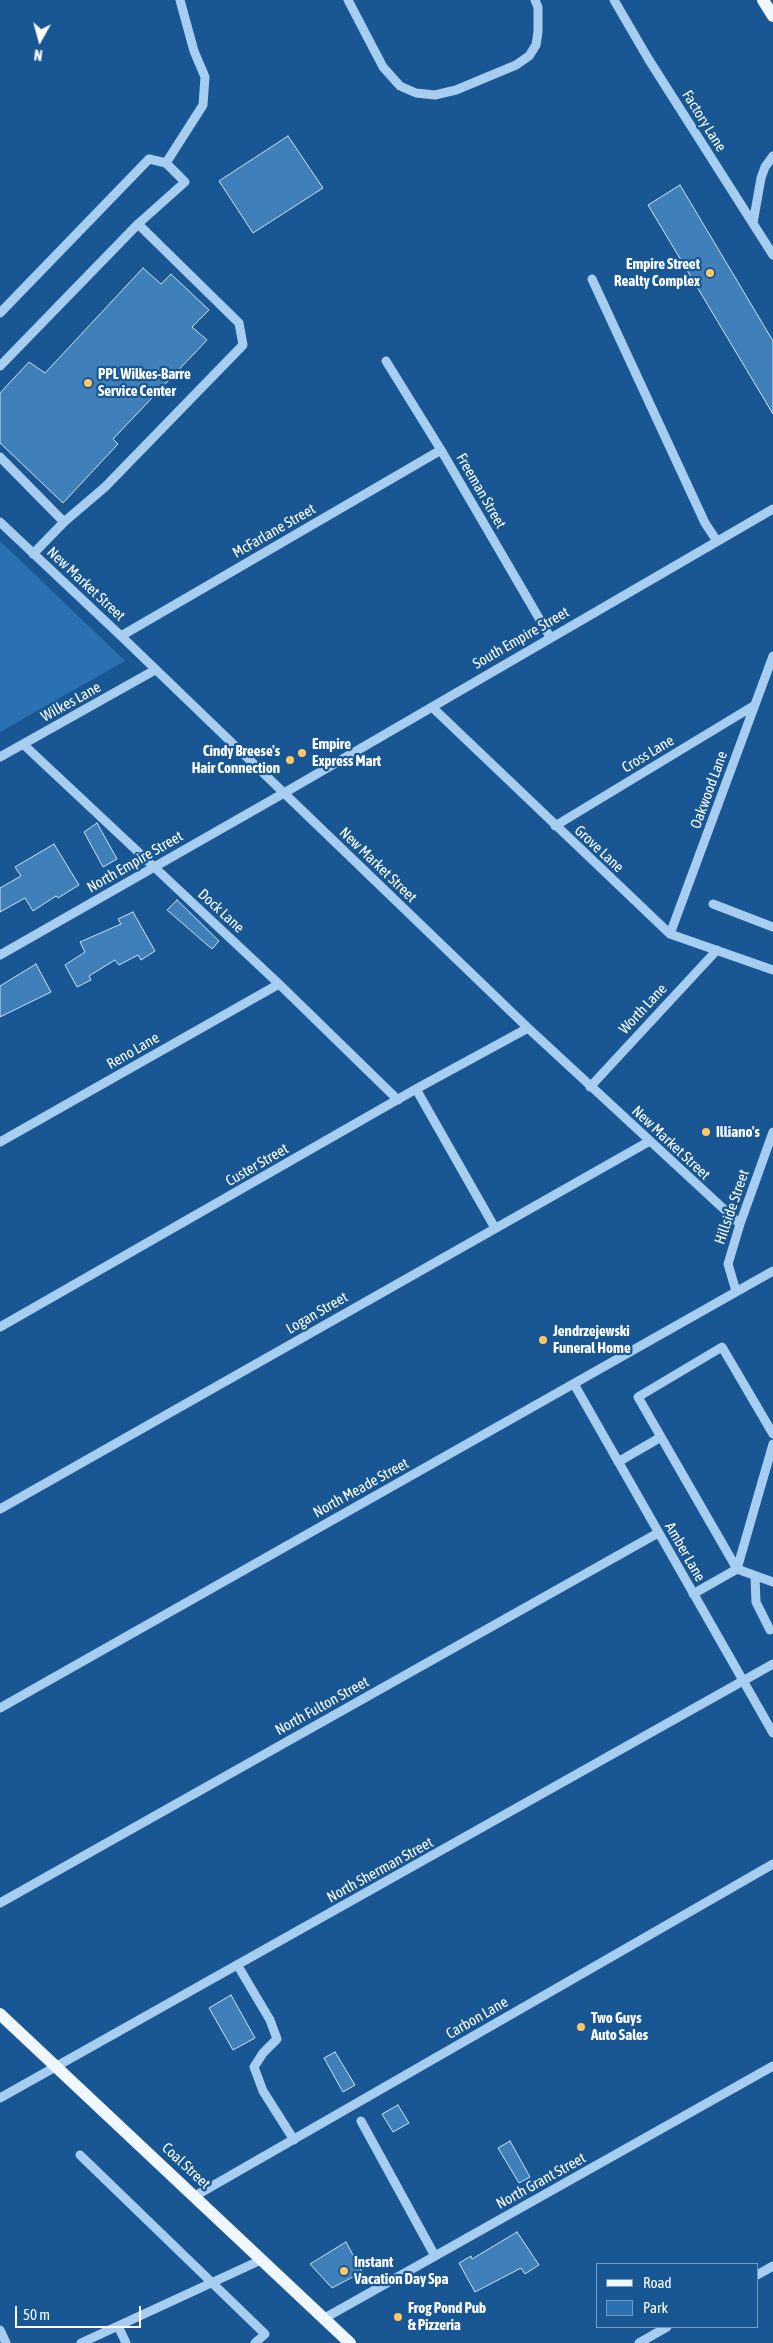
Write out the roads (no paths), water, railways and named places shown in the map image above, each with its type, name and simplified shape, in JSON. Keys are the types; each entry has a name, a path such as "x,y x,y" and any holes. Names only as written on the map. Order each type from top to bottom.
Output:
{"main road":[{"path":"763,0 773,16"},
{"name":"Coal Street","path":"0,2014 55,2068 195,2196 350,2343"}],"street":[{"path":"166,163 203,105 205,77 194,51 180,0"},
{"path":"348,0 384,67 400,86 416,93 435,95 456,90 516,65 529,56 536,45 538,7 536,0"},
{"name":"Factory Lane","path":"614,0 649,60 773,255"},
{"path":"753,223 765,167 773,156"},
{"path":"0,313 149,159 166,163 185,182 138,224 0,366"},
{"path":"34,554 64,522 105,487 243,345 239,323 138,224"},
{"path":"592,279 705,523 717,542"},
{"name":"Freeman Street","path":"386,361 441,450 550,637"},
{"name":"McFarlane Street","path":"121,636 441,450"},
{"path":"0,457 64,522"},
{"name":"South Empire Street","path":"284,793 773,509"},
{"name":"New Market Street","path":"0,522 648,1142 740,1224"},
{"name":"Oakwood Lane","path":"670,934 773,656"},
{"name":"Wilkes Lane","path":"0,757 155,670"},
{"name":"Cross Lane","path":"555,826 755,705"},
{"name":"Grove Lane","path":"432,707 670,934 773,970"},
{"name":"Dock Lane","path":"23,744 279,984 398,1100"},
{"name":"North Empire Street","path":"0,955 284,793"},
{"path":"713,904 773,927"},
{"name":"Worth Lane","path":"590,1086 717,950"},
{"name":"Reno Lane","path":"0,1142 279,984"},
{"name":"Custer Street","path":"0,1327 416,1089 528,1028"},
{"path":"416,1089 495,1228"},
{"name":"Hillside Street","path":"736,1291 728,1264 740,1224 773,1132"},
{"name":"Logan Street","path":"0,1509 648,1142"},
{"name":"North Meade Street","path":"0,1708 773,1271"},
{"path":"773,1434 722,1347 638,1397 737,1569 773,1582"},
{"name":"Amber Lane","path":"574,1384 773,1734"},
{"path":"618,1462 661,1437"},
{"path":"693,1594 737,1569 773,1444"},
{"name":"North Fulton Street","path":"0,1903 658,1532"},
{"path":"755,1577 756,1602 770,1630"},
{"name":"North Sherman Street","path":"0,2098 773,1664"},
{"name":"Carbon Lane","path":"195,2196 773,1864"},
{"path":"238,1966 270,2020 276,2039 263,2053 254,2067 263,2091 294,2140"},
{"name":"North Grant Street","path":"323,2319 773,2066"},
{"path":"361,2121 435,2256"},
{"path":"80,2155 265,2334 255,2343"},
{"path":"80,2343 261,2260"},
{"path":"758,2274 773,2266"},
{"path":"118,2326 126,2343"},
{"path":"639,2343 665,2328"},
{"path":"0,2330 6,2343"},
{"path":"101,2343 104,2332"}],"place":[{"name":"Empire Street Realty Complex","path":"710,273"},
{"name":"PPL Wilkes-Barre Service Center","path":"88,383"},
{"name":"Empire Express Mart","path":"302,753"},
{"name":"Cindy Breese's Hair Connection","path":"290,760"},
{"name":"Illiano's","path":"706,1132"},
{"name":"Jendrzejewski Funeral Home","path":"543,1340"},
{"name":"Two Guys Auto Sales","path":"581,2027"},
{"name":"Instant Vacation Day Spa","path":"344,2271"},
{"name":"Frog Pond Pub & Pizzeria","path":"398,2317"}]}
